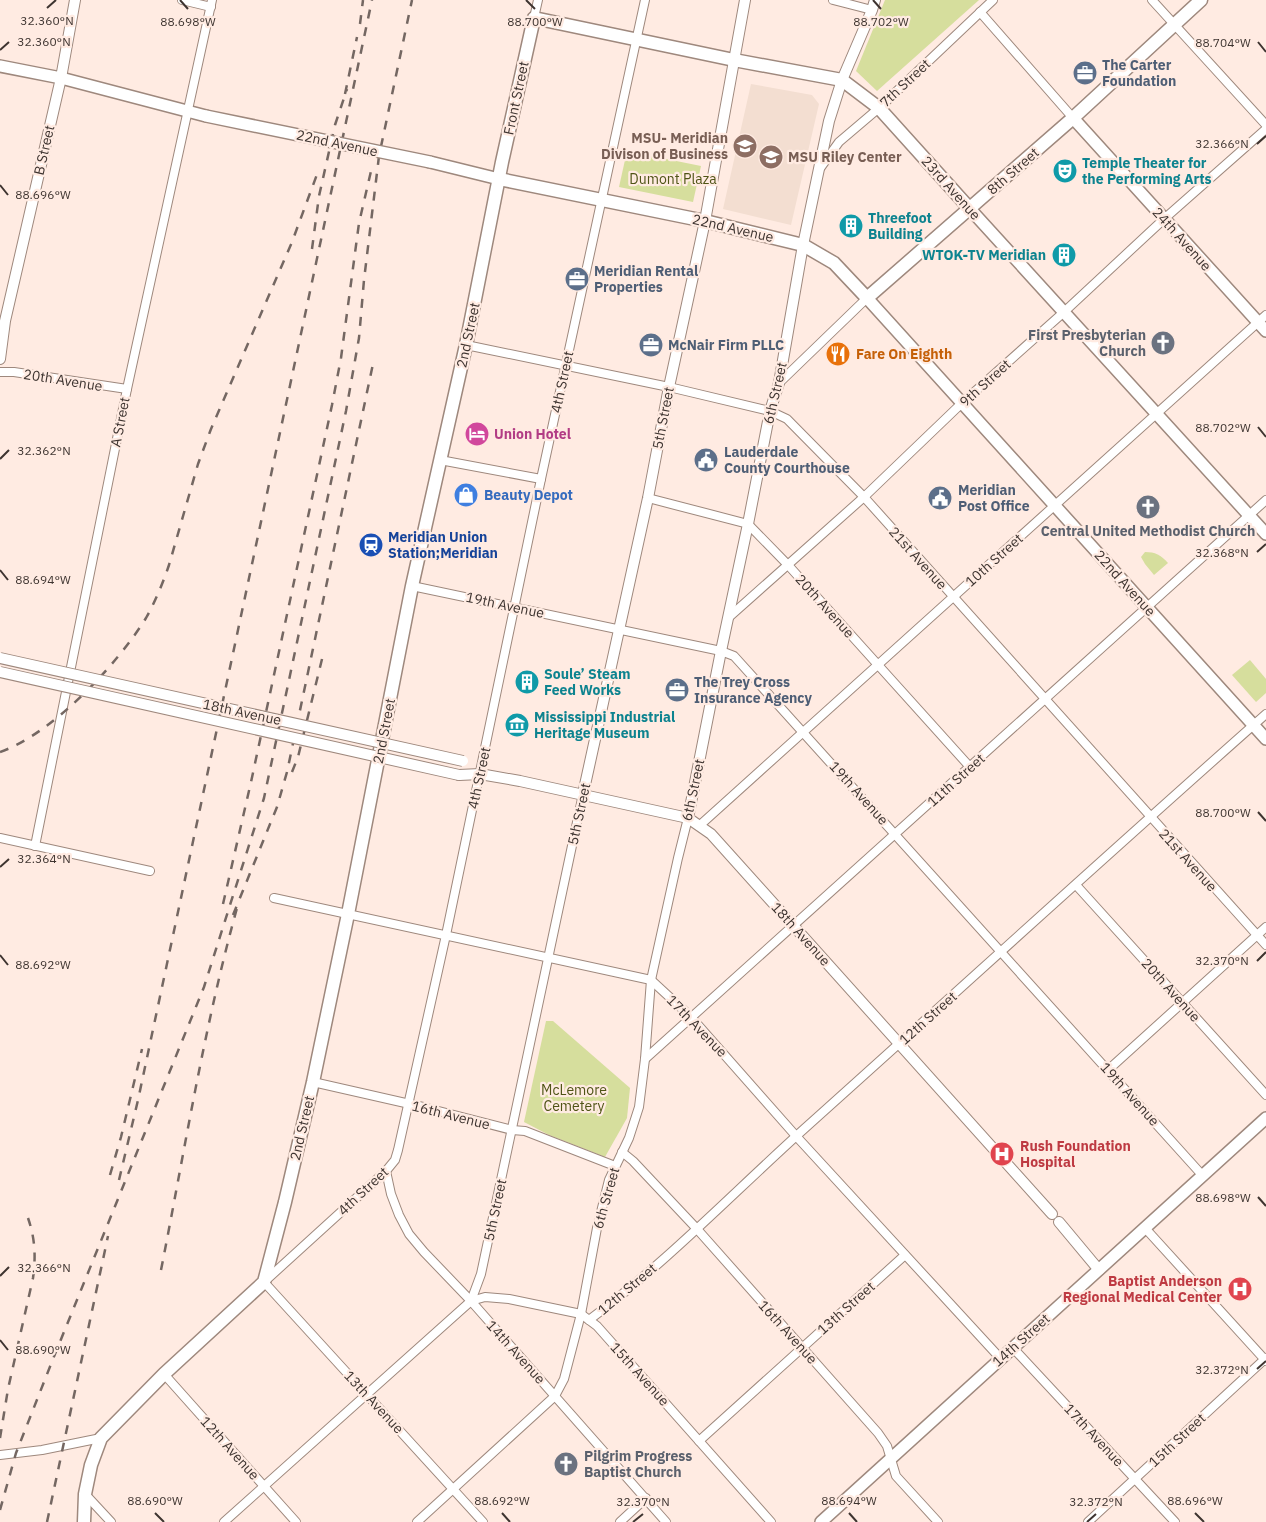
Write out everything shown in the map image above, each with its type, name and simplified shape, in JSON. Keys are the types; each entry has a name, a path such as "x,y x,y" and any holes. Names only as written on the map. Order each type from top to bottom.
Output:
{"main road":[{"name":"8th Street","path":"867,298 970,209 1202,0"},
{"name":"23rd Avenue","path":"534,18 734,60 842,80 879,108 1266,534"},
{"name":"Front Street","path":"499,179 534,18"},
{"name":"22nd Avenue","path":"0,66 61,78 206,116 704,221 803,245 834,263 867,298 1266,739"},
{"name":"24th Avenue","path":"1072,118 1164,219 1263,322"},
{"name":"2nd Street","path":"264,1282 313,1082 412,586 466,345 499,179"},
{"name":"14th Street","path":"821,1522 1266,1118"},
{"name":"4th Street","path":"100,1438 164,1374 264,1282"},
{"path":"84,1522 91,1465 100,1438"}],"street":[{"name":"B Street","path":"0,359 6,321 61,78 75,0"},
{"path":"182,0 211,4"},
{"path":"534,18 538,0"},
{"name":"4th Street","path":"264,1282 386,1171 395,1160 446,935 516,607 541,479 645,0"},
{"name":"5th Street","path":"224,1522 471,1300 482,1274 583,794 648,498 704,221 745,0"},
{"path":"833,0 873,5"},
{"name":"7th Street","path":"820,168 839,142 879,108 993,0"},
{"path":"1152,0 1266,125"},
{"name":"A Street","path":"35,846 127,389 211,4"},
{"name":"6th Street","path":"416,1522 555,1396 564,1379 581,1314 604,1196 635,1122 639,1106 645,1059 651,980 688,818 720,651 748,524 770,411 779,383 803,245 829,121 842,80 873,5"},
{"name":"24th Avenue","path":"980,12 1072,118"},
{"name":"9th Street","path":"728,618 864,497 962,403 1164,219 1266,129"},
{"name":"8th Street","path":"779,383 867,298"},
{"name":"10th Street","path":"699,826 1157,413 1263,322"},
{"name":"21st Avenue","path":"466,345 669,387 770,411 787,419 864,497 1266,946"},
{"name":"20th Avenue","path":"0,372 14,372 127,389"},
{"path":"440,460 541,479"},
{"path":"648,498 748,524"},
{"name":"11th Street","path":"645,1059 1266,500"},
{"name":"20th Avenue","path":"748,524 879,664 970,767"},
{"name":"19th Avenue","path":"412,586 619,629 720,651 734,656 1203,1176"},
{"name":"18th Avenue","path":"0,658 463,760 480,774"},
{"name":"18th Avenue","path":"0,672 459,775 480,774 583,794 688,818 710,834 794,926 1056,1218 1099,1270"},
{"name":"12th Street","path":"589,1320 612,1303 697,1229 796,1136 1266,714"},
{"path":"0,838 150,871"},
{"name":"20th Avenue","path":"1076,885 1266,1095"},
{"path":"274,898 651,980"},
{"path":"1108,1070 1266,927"},
{"name":"17th Avenue","path":"651,980 691,1017 796,1136 1001,1359"},
{"name":"16th Avenue","path":"313,1082 512,1130 525,1131 615,1166"},
{"name":"16th Avenue","path":"622,1152 634,1161 697,1229 878,1433 887,1446 896,1476 938,1522"},
{"name":"14th Avenue","path":"386,1171 391,1194 399,1215 410,1234 424,1252 471,1300 666,1522"},
{"path":"1145,1228 1265,1359"},
{"name":"13th Street","path":"700,1441 904,1255"},
{"name":"13th Avenue","path":"264,1282 483,1522"},
{"name":"15th Avenue","path":"471,1300 485,1297 509,1299 581,1314 597,1326 771,1522"},
{"name":"17th Avenue","path":"1013,1348 1175,1522"},
{"name":"15th Street","path":"1088,1522 1265,1359"},
{"name":"12th Avenue","path":"164,1374 296,1522"},
{"path":"0,1455 42,1450 100,1438"},
{"path":"86,1494 111,1522"},
{"path":"620,1522 646,1498"}],"shaded area":[{"name":"MSU Riley Center","path":"751,84 812,95 819,104 791,225 723,209"}],"green space":[{"path":"885,0 979,0 877,91 856,71"},
{"name":"Dumont Plaza","path":"627,151 701,166 693,202 619,187"},
{"path":"1145,552 1158,554 1168,563 1154,575 1141,557"},
{"path":"1250,660 1266,679 1266,693 1256,702 1232,675"},
{"name":"McLemore Cemetery","path":"546,1021 553,1021 630,1088 627,1118 605,1157 549,1135 524,1122"}],"railway":[{"path":"360,24 363,0"},
{"path":"119,1180 138,1100 372,0"},
{"path":"0,1510 16,1453 204,987 264,798 346,411 359,338 379,156 412,0"},
{"path":"345,94 357,37"},
{"path":"312,249 319,196 335,125 347,89"},
{"path":"0,752 20,743 41,730 82,696 134,637 153,606 169,565 198,464 211,429 292,242 319,169"},
{"path":"223,904 332,405 341,358 359,223 371,171"},
{"path":"233,915 277,807 287,772 374,359"},
{"path":"292,772 298,757 324,651"},
{"path":"161,1270 205,1043 237,908"},
{"path":"110,1175 142,1049"},
{"path":"0,1438 8,1389 33,1278 34,1247 28,1218"},
{"path":"47,1522 108,1236"}],"place":[{"name":"The Carter Foundation","path":"1085,73"},
{"name":"MSU- Meridian Divison of Business","path":"745,146"},
{"name":"MSU Riley Center","path":"771,157"},
{"name":"Temple Theater for the Performing Arts","path":"1065,171"},
{"name":"Threefoot Building","path":"851,226"},
{"name":"WTOK-TV Meridian","path":"1064,255"},
{"name":"Meridian Rental Properties","path":"577,279"},
{"name":"First Presbyterian Church","path":"1163,343"},
{"name":"McNair Firm PLLC","path":"651,345"},
{"name":"Fare On Eighth","path":"838,354"},
{"name":"Union Hotel","path":"477,434"},
{"name":"Lauderdale County Courthouse","path":"706,460"},
{"name":"Beauty Depot","path":"466,495"},
{"name":"Meridian Post Office","path":"940,498"},
{"name":"Central United Methodist Church","path":"1148,507"},
{"name":"Meridian Union Station;Meridian","path":"371,545"},
{"name":"Soule’ Steam Feed Works","path":"527,682"},
{"name":"The Trey Cross Insurance Agency","path":"677,690"},
{"name":"Mississippi Industrial Heritage Museum","path":"517,725"},
{"name":"Rush Foundation Hospital","path":"1002,1154"},
{"name":"Baptist Anderson Regional Medical Center","path":"1240,1289"},
{"name":"Pilgrim Progress Baptist Church","path":"566,1464"}]}
